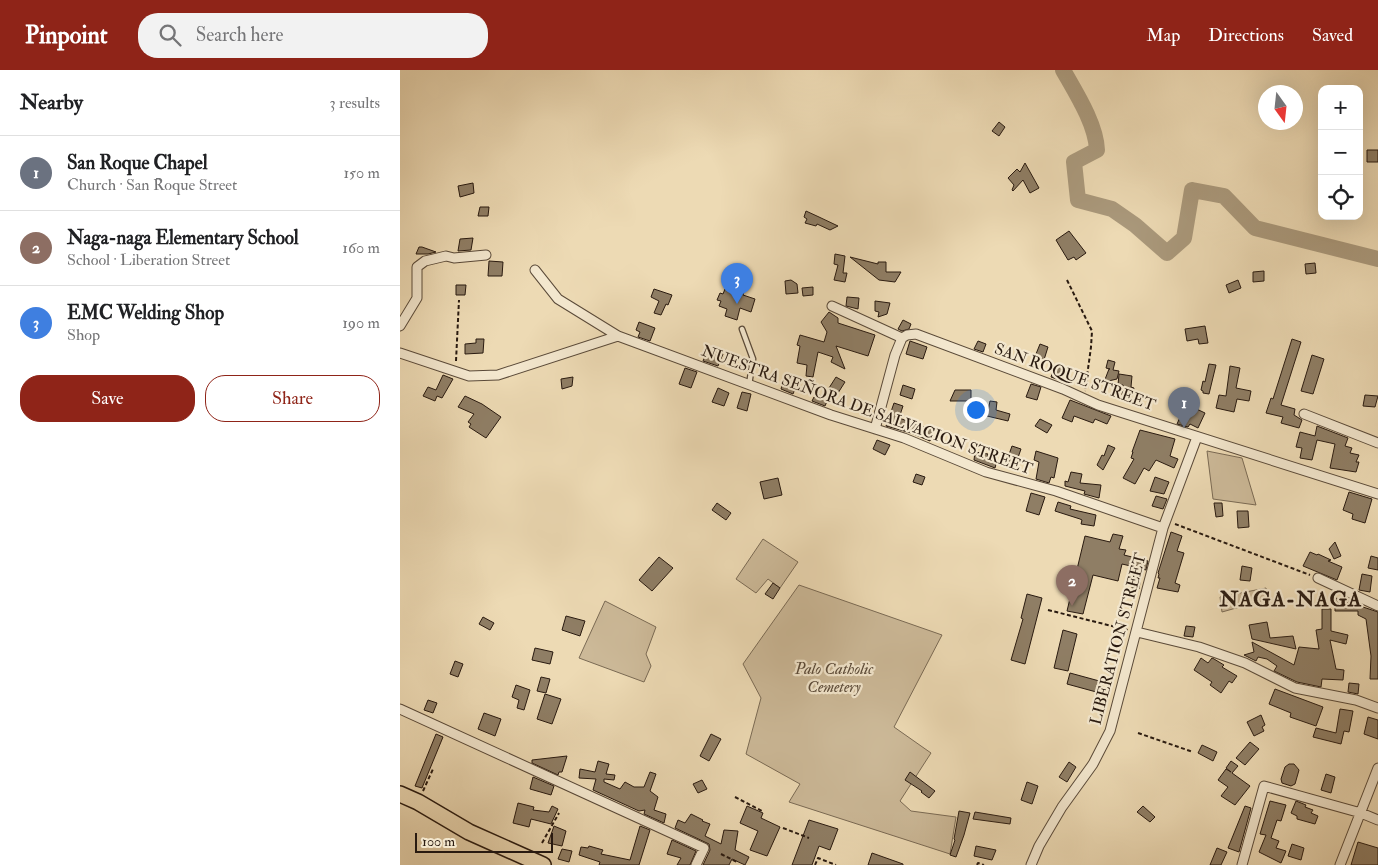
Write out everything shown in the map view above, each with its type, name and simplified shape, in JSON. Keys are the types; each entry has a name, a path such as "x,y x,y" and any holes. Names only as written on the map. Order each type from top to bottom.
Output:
{"highway":[{"path":"400,794 418,802 469,832 543,865"}],"street":[{"path":"400,326 417,298 417,267 425,261 446,256 454,258 486,256"},
{"name":"NUESTRA SEÑORA DE SALVACION STREET","path":"535,270 558,299 618,336 904,438 986,472 1056,492 1163,528"},
{"path":"832,306 902,338 895,355 875,429"},
{"name":"SAN ROQUE STREET","path":"902,338 907,335 916,334 1063,389 1098,405 1378,494"},
{"path":"400,353 469,376 498,375 618,336"},
{"path":"1304,414 1378,443"},
{"name":"LIBERATION STREET","path":"1031,865 1039,846 1062,807 1093,764 1110,731 1163,528 1197,437"},
{"path":"1318,578 1378,606"},
{"path":"1137,632 1199,648 1245,663 1295,688 1356,700 1378,708"},
{"path":"400,709 704,848 696,865"},
{"path":"1340,865 1378,768"},
{"path":"1244,864 1264,786 1361,813 1378,820"}],"lane":[{"path":"742,328 752,359 749,384"}],"path":[{"path":"1067,280 1092,332 1084,398"},
{"path":"455,371 459,300"},
{"path":"1163,528 1175,523 1186,526 1212,538 1318,578"},
{"path":"1048,610 1137,632"},
{"path":"1138,733 1193,752"},
{"path":"418,802 433,769"},
{"path":"735,797 762,811"},
{"path":"542,843 559,813"},
{"path":"783,828 810,838"},
{"path":"721,854 737,862"},
{"path":"815,865 818,858 836,865"},
{"path":"977,865 978,863 984,865"}],"green space":[{"path":"1207,451 1242,458 1256,505 1213,499"},
{"path":"763,539 798,562 780,588 768,579 756,593 736,579"},
{"name":"Palo Catholic Cemetery","path":"799,585 942,635 894,727 931,753 900,801 911,811 956,817 950,854 789,802 800,784 746,754 761,698 743,664"},
{"path":"1266,588 1268,599 1222,612 1220,597"},
{"path":"605,601 656,627 646,654 651,666 644,682 579,658"}],"building":[{"path":"999,122 1005,127 999,136 992,131"},
{"path":"1367,150 1378,150 1378,162 1367,162"},
{"path":"1025,163 1039,188 1030,193 1023,180 1013,191 1014,185 1008,178 1017,169 1020,172"},
{"path":"473,183 474,193 460,197 458,186"},
{"path":"480,207 489,207 488,216 478,216"},
{"path":"806,211 838,226 830,230 817,224 816,226 805,223 807,219 804,217"},
{"path":"1069,231 1086,253 1076,260 1074,257 1068,260 1056,240"},
{"path":"473,238 471,250 458,251 460,239"},
{"path":"419,247 422,247 436,252 416,254"},
{"path":"835,254 845,256 843,273 847,273 845,282 834,280 838,265 834,264"},
{"path":"850,257 878,264 878,262 886,262 886,272 901,272 895,282 879,280"},
{"path":"489,261 503,262 502,276 488,276"},
{"path":"1315,263 1316,273 1306,274 1305,264"},
{"path":"1264,271 1264,281 1253,282 1253,272"},
{"path":"791,280 797,284 798,293 786,294 785,281"},
{"path":"1238,280 1241,288 1229,293 1226,285"},
{"path":"456,285 466,285 465,295 456,295"},
{"path":"813,287 813,295 803,296 802,288"},
{"path":"654,289 672,295 661,315 654,313 659,301 651,297"},
{"path":"725,289 732,292 733,289 744,292 743,295 755,299 751,312 740,308 737,320 725,316 727,309 719,306 721,301 717,300 720,293 723,294"},
{"path":"847,297 859,298 858,309 846,306"},
{"path":"875,301 890,303 887,314 878,317 879,312 875,311"},
{"path":"829,312 838,318 838,323 875,335 868,356 836,346 845,369 831,362 833,357 818,352 813,377 806,376 807,365 797,363 800,346 797,345 800,335 824,342 827,332 821,322"},
{"path":"903,320 911,324 909,329 902,331 898,329"},
{"path":"639,322 655,328 650,341 638,337 640,332 636,330"},
{"path":"1205,326 1208,343 1199,344 1198,339 1187,341 1185,329"},
{"path":"476,339 484,339 483,353 465,354 465,344 476,343"},
{"path":"1292,339 1301,342 1281,405 1295,409 1294,415 1302,420 1299,428 1281,423 1283,417 1266,413 1271,398 1273,399"},
{"path":"910,341 927,347 923,359 906,354"},
{"path":"978,341 986,344 983,352 974,349"},
{"path":"1040,344 1048,347 1043,363 1034,359"},
{"path":"708,349 723,354 718,366 703,361"},
{"path":"1312,355 1324,359 1313,394 1301,391"},
{"path":"1108,360 1115,362 1113,370 1119,371 1117,379 1104,382 1110,369 1106,368"},
{"path":"1209,364 1216,365 1209,394 1203,393 1201,390"},
{"path":"1055,366 1066,370 1062,381 1051,377"},
{"path":"1230,366 1240,368 1236,388 1251,391 1249,401 1237,399 1234,412 1216,408 1219,395 1226,396"},
{"path":"685,368 697,372 691,388 679,384"},
{"path":"1119,374 1132,376 1131,387 1134,388 1132,396 1122,395 1123,385 1118,385"},
{"path":"443,375 453,379 442,398 437,396 435,401 423,396 428,387 436,390"},
{"path":"573,377 572,386 562,389 561,379"},
{"path":"836,377 845,382 838,393 829,388"},
{"path":"784,378 798,382 793,394 781,389"},
{"path":"1031,384 1041,387 1037,400 1026,397"},
{"path":"903,385 915,389 912,399 900,395"},
{"path":"718,388 729,393 724,406 712,402"},
{"path":"955,390 971,390 971,401 950,401"},
{"path":"742,392 751,394 747,411 737,408"},
{"path":"819,395 828,399 825,406 812,401 814,397 818,398"},
{"path":"1365,395 1378,396 1375,407 1363,406"},
{"path":"465,396 482,404 501,417 486,438 469,427 471,424 468,422 474,414 458,407"},
{"path":"1070,400 1111,416 1107,424 1095,419 1093,423 1074,416 1072,422 1062,418"},
{"path":"990,401 997,402 996,410 1010,414 1008,421 987,416"},
{"path":"894,403 903,406 899,418 933,430 930,441 886,426"},
{"path":"1186,404 1205,413 1198,428 1190,424 1188,427 1177,424"},
{"path":"1040,419 1052,425 1047,433 1035,426"},
{"path":"1317,426 1348,438 1345,446 1352,448 1350,453 1359,455 1356,462 1359,462 1356,472 1330,468 1335,444 1317,440 1312,460 1300,458 1302,448 1296,447 1300,432 1315,436"},
{"path":"1140,430 1175,439 1170,456 1178,459 1174,468 1156,460 1149,471 1144,468 1135,484 1123,478 1134,459 1131,458 1132,452"},
{"path":"877,440 890,445 885,455 873,449"},
{"path":"1108,445 1115,448 1103,470 1097,465 1102,455 1104,456"},
{"path":"1012,446 1021,449 1015,466 1006,463"},
{"path":"1036,451 1058,458 1054,478 1051,477 1049,483 1036,479 1039,462 1034,460"},
{"path":"975,452 988,454 987,458 997,460 995,468 974,460"},
{"path":"1071,472 1082,474 1080,483 1101,485 1099,498 1084,494 1085,491 1065,486 1065,481 1068,482"},
{"path":"916,474 925,477 922,485 913,482"},
{"path":"1155,477 1169,482 1164,494 1150,491"},
{"path":"778,478 782,495 764,499 760,482"},
{"path":"1349,492 1372,499 1365,523 1352,519 1353,514 1343,510"},
{"path":"1031,493 1045,497 1039,515 1026,511"},
{"path":"1156,496 1167,499 1163,509 1152,506"},
{"path":"1058,502 1071,506 1070,509 1096,515 1094,526 1081,524 1082,520 1055,511"},
{"path":"717,503 731,513 726,520 712,510"},
{"path":"1214,503 1222,503 1223,516 1216,517"},
{"path":"1237,511 1248,511 1249,527 1238,528"},
{"path":"1171,532 1182,536 1177,551 1184,553 1175,583 1180,585 1178,592 1157,588 1160,578 1158,578 1158,573"},
{"path":"1113,534 1123,536 1119,549 1126,550 1124,555 1148,561 1146,570 1142,569 1139,589 1132,588 1135,567 1122,564 1118,581 1093,575 1083,614 1067,611 1085,536 1110,542"},
{"path":"1335,542 1341,556 1334,559 1329,549"},
{"path":"1310,552 1331,560 1328,561 1342,567 1337,580 1303,566"},
{"path":"1371,556 1378,558 1378,570 1368,568"},
{"path":"659,557 673,568 652,591 639,580"},
{"path":"1242,566 1252,568 1250,581 1240,580"},
{"path":"1362,574 1372,576 1370,592 1359,590"},
{"path":"773,583 780,588 773,599 765,594"},
{"path":"1027,594 1042,598 1025,664 1011,660 1023,619 1021,618"},
{"path":"1335,598 1352,601 1354,604 1378,612 1378,679 1370,679 1371,656 1366,619 1358,615 1358,611 1335,611"},
{"path":"1322,609 1331,609 1331,631 1348,635 1346,644 1330,640 1336,669 1344,670 1343,680 1322,679 1321,687 1297,682 1274,671 1277,666 1267,659 1258,657 1256,661 1244,655 1254,652 1252,642 1294,665 1299,647 1319,649 1316,630 1322,629"},
{"path":"566,616 585,621 580,636 562,630"},
{"path":"483,617 494,623 490,630 479,624"},
{"path":"1267,622 1270,638 1293,636 1296,649 1252,639 1249,625"},
{"path":"1186,626 1195,627 1193,637 1184,636"},
{"path":"1063,630 1077,634 1068,671 1054,668"},
{"path":"535,648 553,652 550,664 532,660"},
{"path":"1201,658 1208,663 1212,658 1214,659 1224,665 1222,667 1237,676 1232,683 1229,681 1221,693 1210,685 1212,682 1194,670"},
{"path":"455,661 463,664 458,677 450,674"},
{"path":"1070,673 1103,682 1100,693 1067,684"},
{"path":"541,677 550,679 546,693 537,691"},
{"path":"1349,683 1359,684 1358,694 1348,692"},
{"path":"516,685 530,690 524,710 517,708 519,700 512,697"},
{"path":"1275,689 1323,707 1316,726 1290,717 1291,713 1269,704"},
{"path":"545,694 561,699 552,724 537,719"},
{"path":"428,700 437,703 433,713 424,710"},
{"path":"1340,709 1353,711 1349,732 1344,731 1341,744 1313,737 1316,728 1336,733"},
{"path":"484,713 501,719 495,736 478,729"},
{"path":"1261,715 1265,725 1262,727 1264,731 1254,736 1247,722"},
{"path":"1368,717 1378,720 1378,739 1364,734"},
{"path":"436,734 443,737 422,788 415,786"},
{"path":"711,734 721,739 709,761 700,756"},
{"path":"1250,742 1259,749 1245,765 1236,758"},
{"path":"1202,745 1217,752 1213,761 1198,753"},
{"path":"567,756 562,772 559,772 558,775 532,763 532,760"},
{"path":"598,761 609,764 606,774 615,775 614,780 604,779 604,782 620,789 625,782 634,787 644,787 650,772 656,774 650,791 658,797 654,810 666,814 664,823 644,814 645,810 639,811 593,790 596,779 579,778 580,769 595,772"},
{"path":"1231,761 1238,766 1232,773 1250,786 1235,805 1221,796 1228,787 1218,780 1226,769 1231,772 1226,768"},
{"path":"1069,762 1076,767 1067,782 1059,777"},
{"path":"1289,764 1294,764 1299,770 1295,784 1291,786 1282,783 1281,779 1285,767"},
{"path":"910,772 935,791 929,798 905,780"},
{"path":"1326,774 1335,777 1331,793 1321,790"},
{"path":"533,777 554,786 551,795 530,789"},
{"path":"702,780 707,789 698,793 693,784"},
{"path":"1027,782 1038,786 1032,804 1021,800"},
{"path":"1270,801 1286,805 1281,821 1277,820 1271,838 1279,841 1276,848 1286,851 1281,863 1259,852 1266,835 1260,834"},
{"path":"1296,801 1306,805 1305,807 1313,810 1311,813 1318,816 1315,824 1297,819 1297,816 1291,813"},
{"path":"518,803 534,807 533,810 549,812 552,806 558,809 551,824 531,819 529,827 513,823"},
{"path":"747,806 763,813 761,818 780,827 767,856 750,850 758,831 740,823"},
{"path":"1143,806 1155,817 1150,822 1137,812"},
{"path":"1245,806 1251,808 1239,852 1228,848"},
{"path":"959,811 970,813 956,857 950,855 955,840"},
{"path":"975,812 1011,818 1010,824 973,819"},
{"path":"691,814 710,824 705,836 721,844 724,830 738,831 735,850 749,857 745,865 732,859 729,865 703,865 710,850 709,844 675,828 678,820 685,823"},
{"path":"809,820 838,829 830,850 819,846 812,865 792,865"},
{"path":"554,826 566,831 562,846 548,843"},
{"path":"640,826 650,830 639,865 599,865 600,862 579,855 581,847 588,848 589,846 603,850 601,854 630,860"},
{"path":"672,840 696,851 690,865 677,865 681,858 667,854"},
{"path":"1358,842 1378,848 1378,865 1351,865"},
{"path":"1292,844 1304,848 1301,860 1288,856"},
{"path":"976,846 996,850 992,860 974,856"},
{"path":"1217,848 1227,852 1221,865 1210,865"},
{"path":"562,849 572,851 569,862 558,859"},
{"path":"872,853 903,864 903,865 868,865"}],"waterway":[{"path":"1063,70 1089,119 1096,140 1097,150 1074,162 1078,200 1112,209 1135,225 1167,253 1184,238 1192,190 1224,196 1255,228 1378,259"}],"place":[{"name":"EMC Welding Shop","path":"737,304"},
{"name":"San Roque Chapel","path":"1184,428"},
{"name":"Naga-naga Elementary School","path":"1072,606"}],"district":[{"name":"NAGA-NAGA","path":"1291,599"}]}
